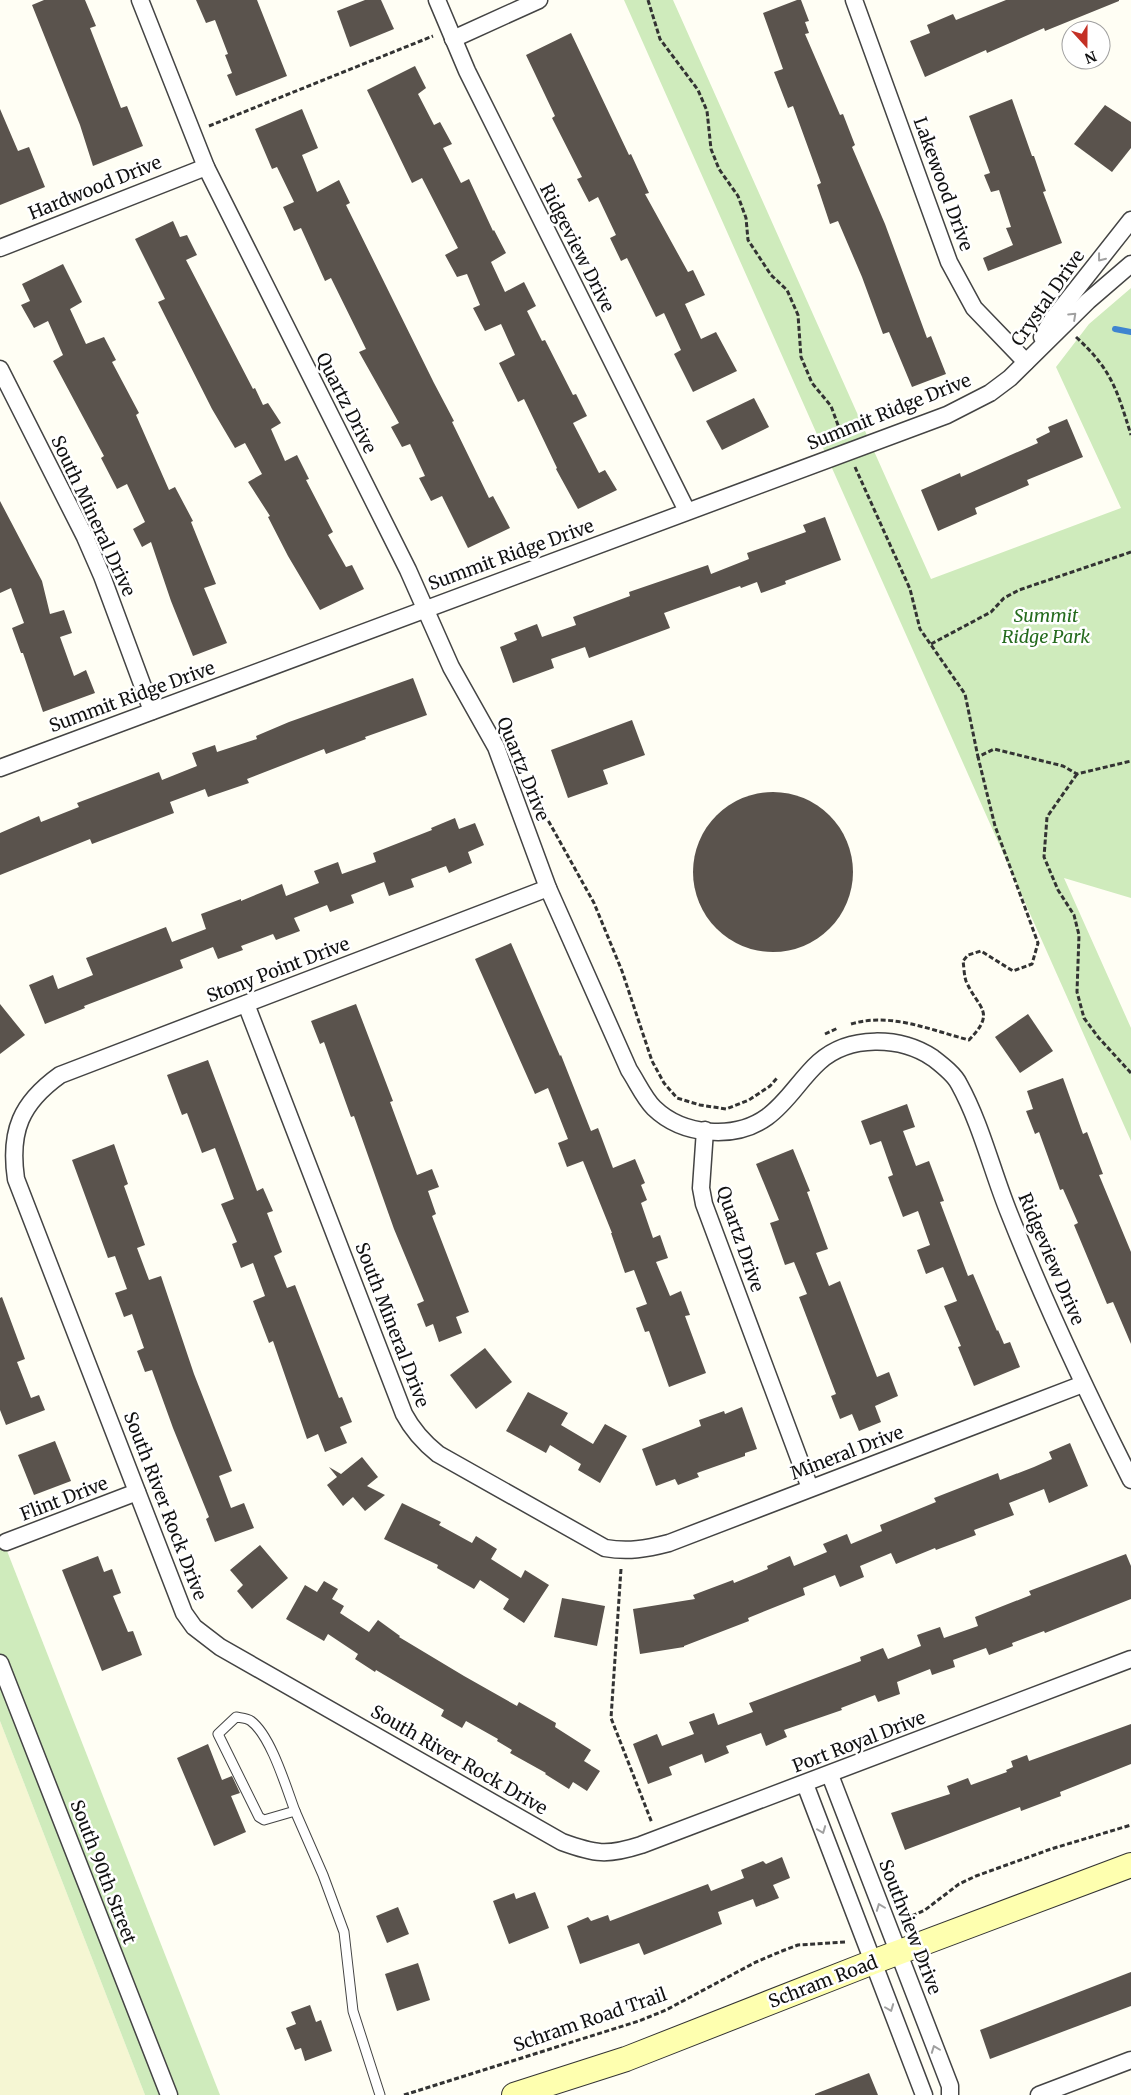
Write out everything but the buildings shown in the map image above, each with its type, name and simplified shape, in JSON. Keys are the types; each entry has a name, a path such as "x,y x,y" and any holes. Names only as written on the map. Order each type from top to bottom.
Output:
{"main road":[{"name":"Schram Road","path":"514,2095 626,2059 873,1962 1131,1865"}],"street":[{"name":"Quartz Drive","path":"140,0 206,167 408,570 451,666 496,747 548,888 629,1070 654,1108 670,1120 686,1127 704,1130 701,1188 704,1204 810,1488"},
{"name":"Ridgeview Drive","path":"437,0 467,71 687,511"},
{"path":"451,34 539,0"},
{"name":"Lakewood Drive","path":"854,0 950,262 974,308 1026,362"},
{"name":"Hardwood Drive","path":"0,248 206,167"},
{"name":"Crystal Drive","path":"1026,362 1052,320 1131,220"},
{"name":"Crystal Drive","path":"1026,362 1088,301 1131,264"},
{"name":"Summit Ridge Drive","path":"0,768 970,404 1003,383 1026,362"},
{"name":"South Mineral Drive","path":"0,369 85,537 102,576 152,711"},
{"name":"Stony Point Drive","path":"29,1102 43,1087 60,1075 548,888"},
{"name":"South Mineral Drive","path":"246,1004 404,1414 412,1430 424,1443 454,1463 589,1540 605,1548 624,1552"},
{"name":"Ridgeview Drive","path":"704,1130 730,1132 748,1127 766,1118 781,1106 820,1062 835,1052 853,1045 892,1042 912,1047 932,1057 958,1081 967,1099 1009,1212 1083,1384 1131,1480"},
{"name":"South River Rock Drive","path":"29,1102 22,1114 14,1144 13,1160 16,1178 184,1613 194,1627 220,1647 562,1842 600,1854"},
{"name":"Mineral Drive","path":"624,1552 645,1550 668,1543 1083,1384"},
{"name":"Flint Drive","path":"6,1542 137,1492"},
{"name":"Port Royal Drive","path":"600,1854 624,1851 641,1846 1131,1659"},
{"name":"South 90th Street","path":"0,1663 169,2095"},
{"name":"Southview Drive","path":"830,1774 950,2086 950,2095"},
{"path":"805,1784 924,2095"},
{"path":"1039,2095 1131,2060"}],"lane":[{"path":"295,1811 264,1820 258,1817 218,1734 236,1717 250,1719 260,1731 278,1766 323,1875 344,1932 353,2011 380,2095"}],"path":[{"path":"648,0 660,39 698,90 707,111 711,150 719,168 738,196 746,218 748,240 771,275 787,290 791,298 798,315 801,357 812,383 831,406 848,451 910,589 920,629 965,694 995,826 1038,943 1032,964 1013,972 981,951 968,955 963,961 966,980 984,1010 981,1027 969,1040 902,1021 863,1020 847,1025"},
{"path":"192,132 451,34"},
{"path":"1072,334 1087,347 1105,368 1115,386 1131,435"},
{"path":"931,644 990,612 1004,598 1019,590 1131,552"},
{"path":"978,757 994,749 1063,766 1077,774 1131,762"},
{"path":"1077,774 1047,817 1044,857 1058,890 1074,914 1079,935 1078,992 1084,1018 1098,1037 1131,1073"},
{"path":"520,810 539,804 594,903 622,971 652,1061 664,1083 677,1098 700,1105 726,1109 749,1100 770,1086 782,1073"},
{"path":"818,1039 831,1030 839,1028"},
{"path":"621,1569 611,1718 652,1824"},
{"path":"907,1918 925,1910 959,1884 976,1876 1051,1849 1131,1825"},
{"name":"Schram Road Trail","path":"404,2095 639,2021 674,2006 756,1962 782,1951 798,1946 835,1944"}],"green space":[{"name":"Summit Ridge Park","path":"624,0 673,0 931,579 1121,508 1056,367 1089,324 1131,288 1131,898 1064,878 1131,1028 1131,1141"},
{"path":"0,1533 220,2095 145,2095 0,1721"},
{"path":"0,1721 145,2095 0,2095"}],"waterway":[{"path":"1115,329 1131,332"}]}
